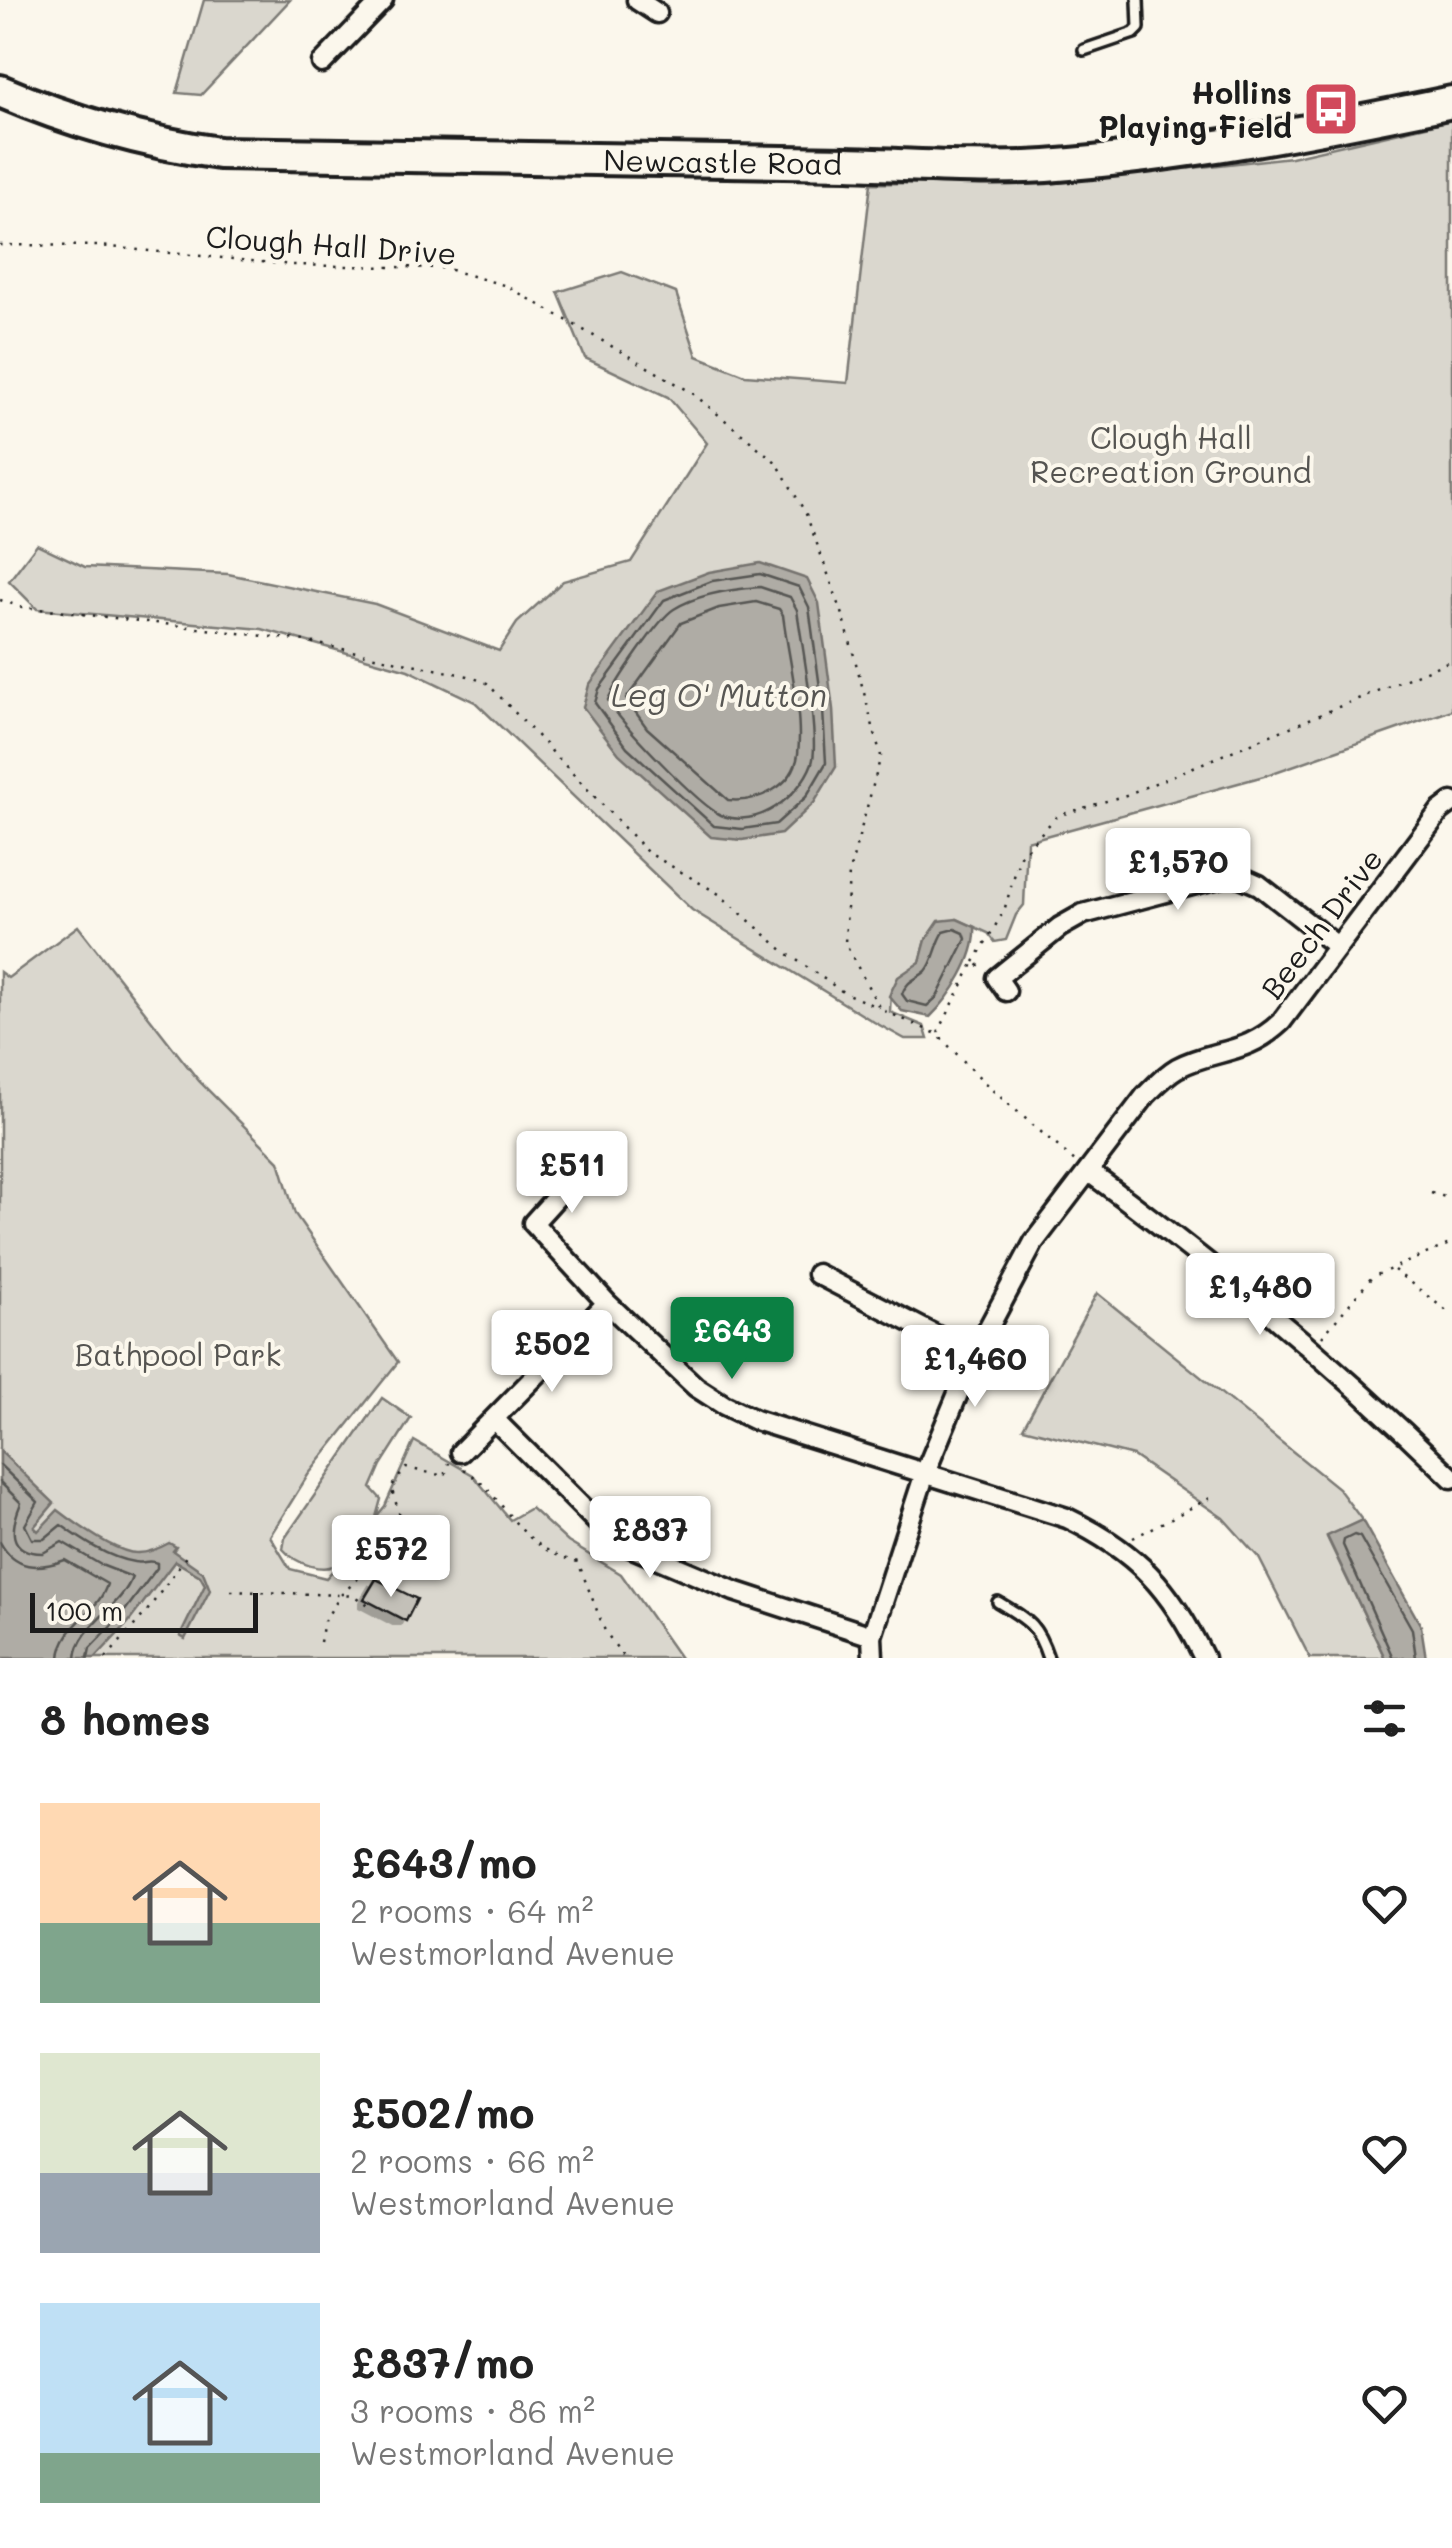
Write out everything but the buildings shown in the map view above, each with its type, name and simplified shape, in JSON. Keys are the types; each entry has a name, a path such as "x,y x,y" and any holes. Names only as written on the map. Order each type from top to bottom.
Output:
{"highway":[{"name":"Newcastle Road","path":"0,92 100,130 161,145 219,153 848,162 946,167 1042,166 1155,156 1313,131 1452,102"}],"street":[{"path":"322,63 383,0"},
{"path":"637,0 657,14"},
{"name":"Beech Drive","path":"872,1658 872,1636 925,1473 974,1355 1034,1242 1146,1095 1165,1076 1181,1066 1245,1048 1281,1022 1440,811 1452,802"},
{"path":"1001,984 1060,927 1083,914 1234,874 1259,885 1337,946"},
{"path":"1089,1172 1182,1242 1312,1350 1452,1478"},
{"path":"572,1180 533,1224 607,1304 696,1387 755,1420 1068,1518 1119,1546 1155,1579 1178,1609 1204,1658"},
{"path":"817,1274 974,1355"},
{"path":"456,1456 607,1304"},
{"path":"494,1420 616,1540 734,1591 872,1636"}],"lane":[{"path":"1084,50 1134,33 1141,24 1138,0"},
{"path":"998,1602 1031,1622 1048,1658"}],"path":[{"name":"Clough Hall Drive","path":"0,245 99,246 294,265 444,268 507,286 659,372 691,392 778,464 806,514 843,615 881,756 849,873 845,943 880,1008"},
{"path":"0,600 37,609 306,642 488,682 647,852 719,894 785,952 843,992 937,1034 1037,1132 1089,1172"},
{"path":"937,1034 1004,912 1020,856 1057,816 1126,795 1452,660"},
{"path":"974,962 1001,984"},
{"path":"1431,1193 1452,1198"},
{"path":"1312,1350 1372,1277 1452,1243"},
{"path":"1392,1269 1452,1315"},
{"path":"320,1642 324,1621 341,1595 398,1540 401,1519 392,1487 406,1468 445,1476 456,1456 510,1520 554,1557 578,1562 605,1631 624,1658"},
{"path":"1119,1546 1210,1498"},
{"path":"106,1658 147,1611 190,1551"},
{"path":"231,1591 354,1596 372,1607"}],"green space":[{"path":"204,0 290,0 201,95 177,93"},
{"name":"Clough Hall Recreation Ground","path":"1452,120 1452,710 1264,776 1027,841 1024,905 1006,940 995,942 988,933 957,919 926,940 920,962 891,991 890,1012 924,1026 928,1039 905,1039 692,910 475,702 408,670 262,629 37,609 9,581 37,544 85,567 228,574 375,604 499,651 517,623 563,581 631,562 707,443 668,397 585,358 558,292 622,272 676,293 697,356 745,375 848,383 871,183 1047,184 1291,157"},
{"name":"Bathpool Park","path":"78,926 199,1081 279,1161 295,1214 398,1362 308,1475 270,1536 290,1569 326,1578 341,1561 327,1567 302,1563 283,1549 285,1538 382,1398 411,1418 371,1488 381,1499 376,1517 385,1506 414,1441 473,1475 510,1520 531,1508 568,1542 621,1574 680,1658 0,1658 0,972 8,978"},
{"path":"1097,1293 1338,1488 1362,1520 1327,1537 1385,1658 1310,1658 1259,1558 1223,1518 1133,1456 1023,1428"}],"water":[{"name":"Leg O' Mutton","path":"760,563 807,579 819,603 836,767 814,803 781,834 742,840 711,837 619,754 583,707 589,685 658,591 709,572"},
{"path":"957,919 975,927 972,951 961,976 930,1017 902,1011 889,996 898,977 920,962 926,940 939,921"},
{"path":"0,1451 54,1503 34,1527 38,1531 58,1510 96,1537 129,1552 146,1552 169,1543 176,1547 173,1551 203,1572 210,1590 185,1639 180,1636 205,1585 200,1576 175,1561 128,1623 95,1658 0,1658"},
{"path":"1362,1520 1421,1626 1426,1658 1385,1658 1327,1536"}],"place":[{"name":"Hollins Playing Field","path":"1331,109"}]}
